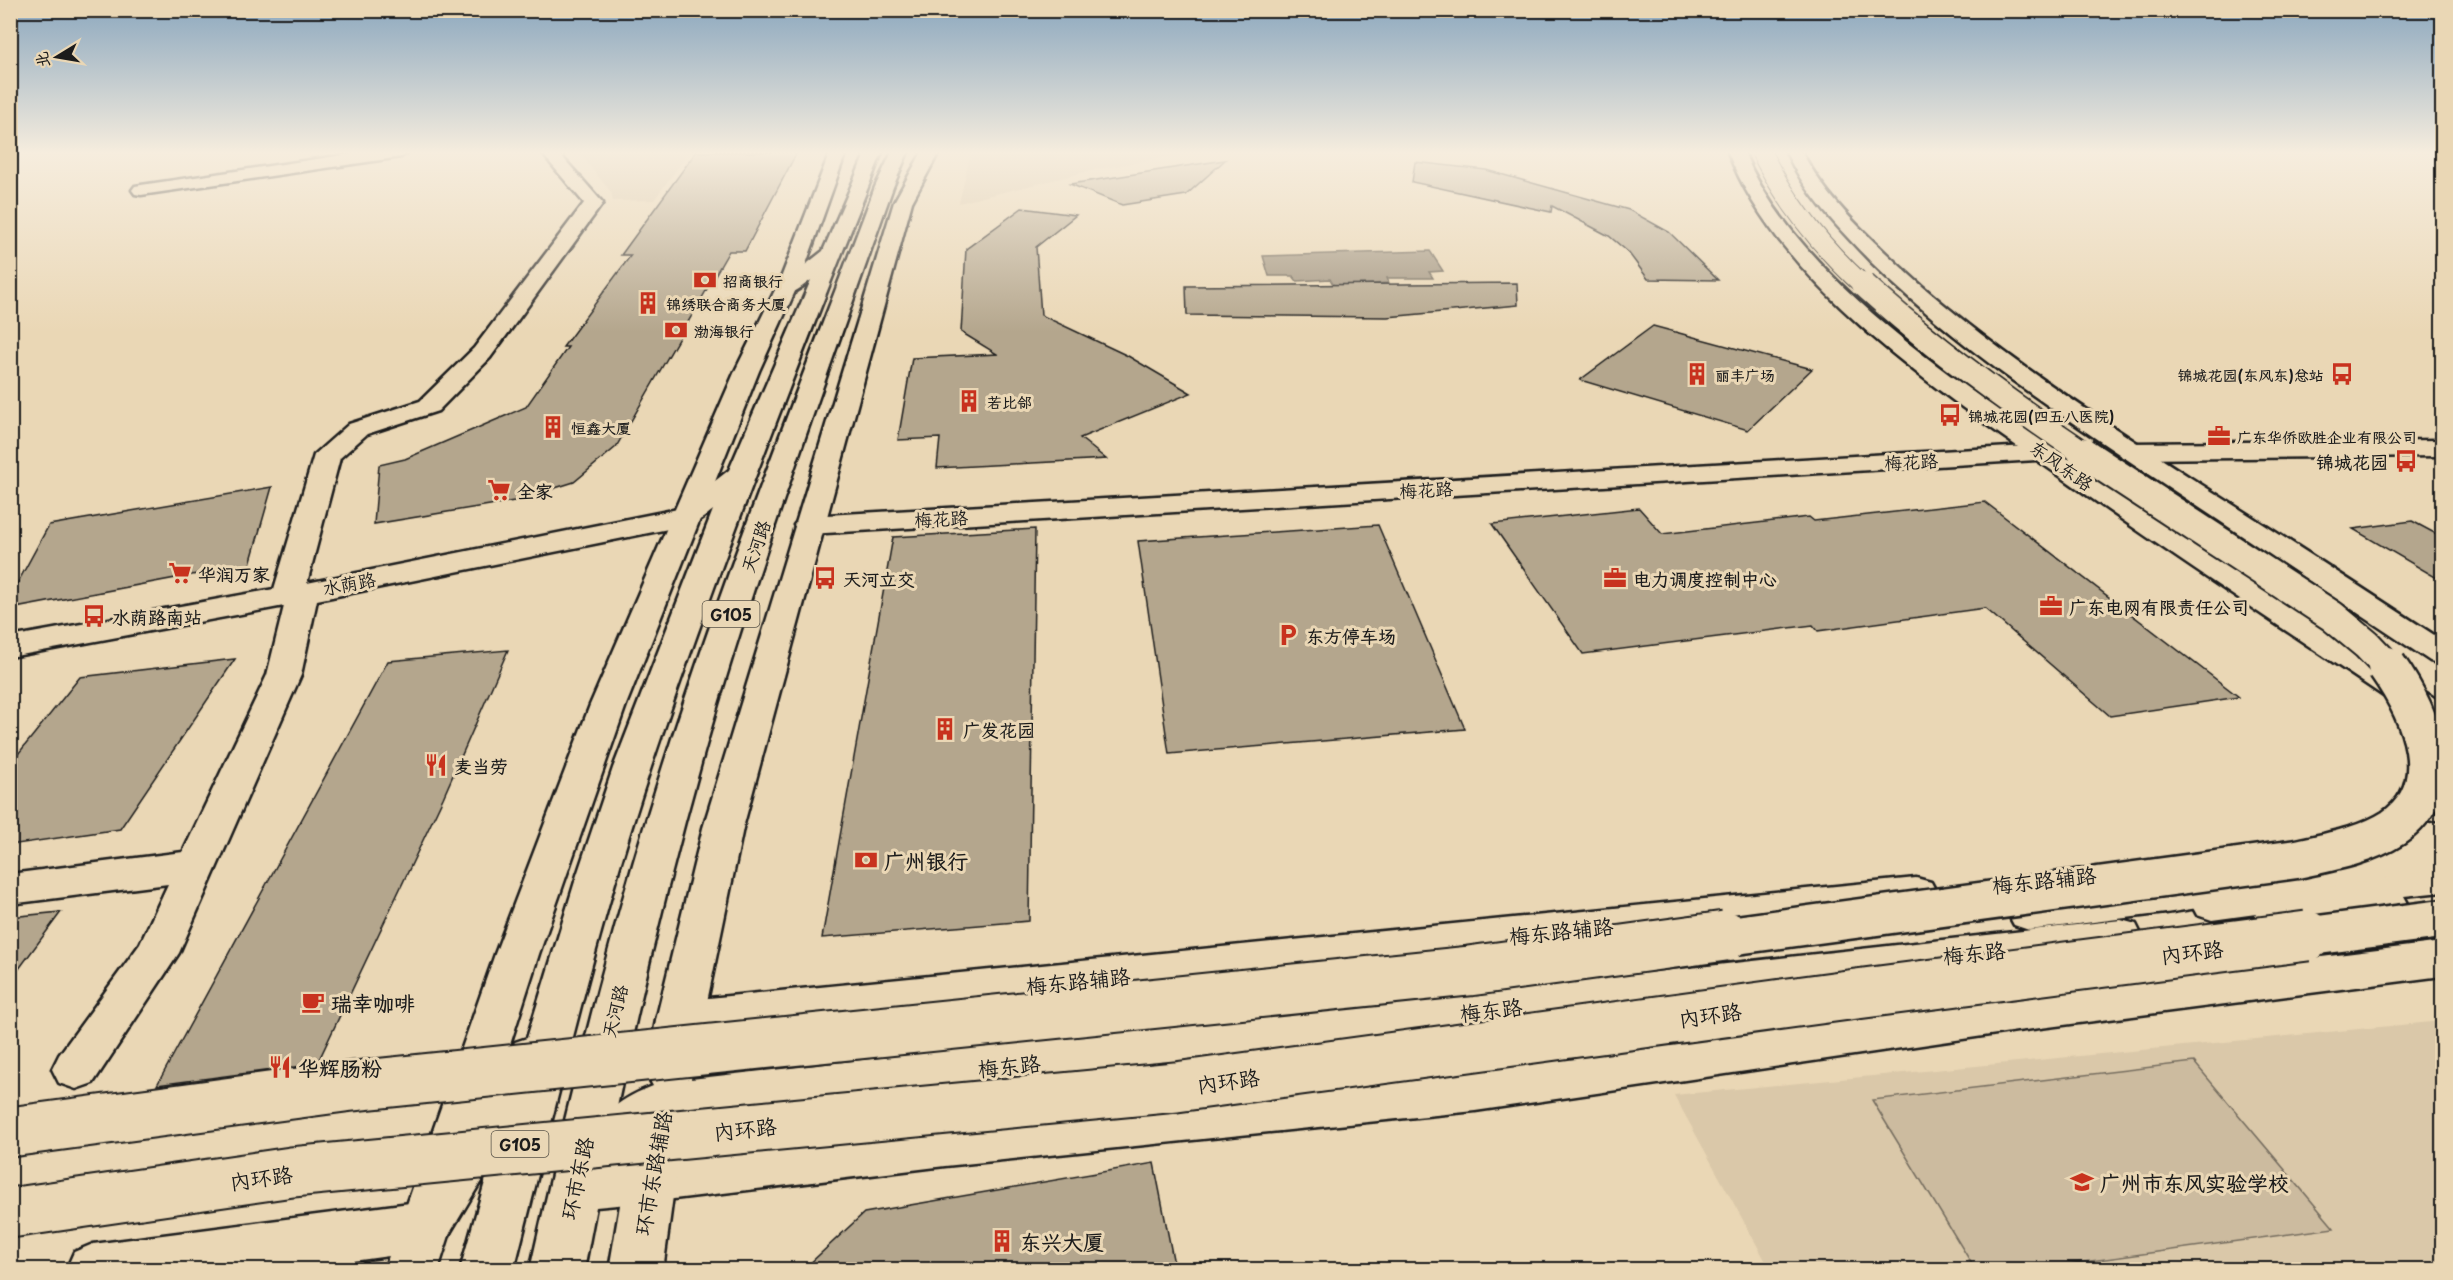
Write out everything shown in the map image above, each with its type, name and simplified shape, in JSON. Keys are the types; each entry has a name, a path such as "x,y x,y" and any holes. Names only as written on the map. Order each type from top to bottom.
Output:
{"main road":[{"path":"76,1069 158,953 285,675 296,594 327,455 358,429 429,406 482,353 587,212"},
{"path":"418,1248 517,954 608,705 640,623 688,516 747,371 787,288 816,212"},
{"name":"G105","path":"487,1269 555,1019 632,768 741,474 849,212"},
{"name":"天河路","path":"595,1086 636,925 676,787 728,625 875,212"},
{"name":"环市东路辅路","path":"636,1269 649,1179 679,1020 723,828 808,525 900,212"},
{"name":"东风东路","path":"1766,212 1815,269 1898,346 2044,453 2178,546 2442,719"},
{"path":"1470,971 2297,859 2342,849 2377,836 2404,820 2421,800 2428,778 2427,753 2419,724 2396,680 2385,664 2360,638 2332,616 2054,433 1989,387 1906,321 1840,261 1798,212"},
{"path":"1835,212 1882,262 1930,306 2022,376 2131,451 2442,654"},
{"path":"787,288 831,255"},
{"path":"2131,451 2442,448"},
{"name":"梅花路","path":"808,525 2044,453"},
{"path":"688,516 741,474"},
{"name":"水荫路","path":"16,653 296,594 688,516"},
{"name":"梅东路辅路","path":"679,1020 1636,923 2442,836"},
{"path":"10,1132 344,1087 2166,898 2442,855"},
{"path":"10,889 198,865"},
{"name":"梅东路","path":"574,1186 630,1121 666,1090 1253,1013 2442,877"},
{"name":"梅东路","path":"595,1086 666,1090 1248,1038 1720,981 2442,902"},
{"name":"内环路","path":"10,1213 292,1172 1176,1087 1841,996 2442,919"},
{"path":"574,1186 968,1141 1475,1090 2017,1012 2442,959"},
{"path":"418,1248 555,1019"},
{"name":"环市东路","path":"557,1269 595,1086"},
{"path":"93,1269 418,1248"}],"shaded area":[{"path":"1430,251 1443,271 1429,272 1433,278 1387,278 1389,283 1334,286 1330,279 1297,281 1293,276 1269,276 1263,256"},
{"name":"广州市东风实验学校","path":"2442,1021 2442,1269 1770,1269 1674,1095"},
{"path":"2194,1062 2334,1228 2032,1269 1975,1269 1872,1100"}],"building":[{"path":"653,212 766,212 745,251 729,251 616,447 574,482 514,501 374,524 379,465 405,459 526,407 568,347 563,347 631,255 621,255"},
{"path":"1017,212 1051,212 1076,215 1036,247 1041,315 1128,356 1191,393 1080,438 1106,459 937,468 940,438 898,440 912,358 997,354 961,332 966,249"},
{"path":"1563,212 1632,212 1669,232 1718,280 1648,279 1628,252 1609,236"},
{"path":"1517,283 1518,305 1387,317 1187,315 1186,286"},
{"name":"丽丰广场","path":"1653,326 1812,369 1748,430 1580,380"},
{"path":"272,487 250,564 10,609 10,597 49,525"},
{"path":"1985,502 2239,697 2110,716 1985,608 1818,631 1813,625 1583,654 1492,524 1639,508 1662,534 1809,517 1814,521"},
{"path":"2412,521 2442,537 2442,581 2353,529"},
{"name":"东方停车场","path":"1378,525 1465,729 1169,754 1138,541"},
{"name":"广发花园","path":"1035,529 1029,921 822,938 893,537"},
{"path":"508,650 443,798 317,1064 157,1085 388,661"},
{"path":"235,659 120,829 10,845 10,764 80,677"},
{"path":"61,912 10,981 10,917"},
{"name":"东兴大厦","path":"1154,1163 1175,1269 804,1269 864,1213"}],"place":[{"name":"招商银行","path":"705,280"},
{"name":"锦绣联合商务大厦","path":"648,303"},
{"name":"渤海银行","path":"676,330"},
{"name":"丽丰广场","path":"1697,374"},
{"name":"锦城花园(东风东)总站","path":"2342,374"},
{"name":"若比邻","path":"969,401"},
{"name":"锦城花园(四五八医院)","path":"1950,415"},
{"name":"恒鑫大厦","path":"553,427"},
{"name":"广东华侨欧胜企业有限公司","path":"2219,436"},
{"name":"锦城花园","path":"2406,461"},
{"name":"全家","path":"499,490"},
{"name":"华润万家","path":"180,573"},
{"name":"天河立交","path":"825,578"},
{"name":"电力调度控制中心","path":"1615,578"},
{"name":"广东电网有限责任公司","path":"2051,606"},
{"name":"水荫路南站","path":"94,616"},
{"name":"东方停车场","path":"1288,635"},
{"name":"广发花园","path":"945,729"},
{"name":"麦当劳","path":"436,765"},
{"name":"广州银行","path":"866,860"},
{"name":"瑞幸咖啡","path":"313,1002"},
{"name":"华辉肠粉","path":"280,1067"},
{"name":"广州市东风实验学校","path":"2082,1182"},
{"name":"东兴大厦","path":"1002,1241"}]}
